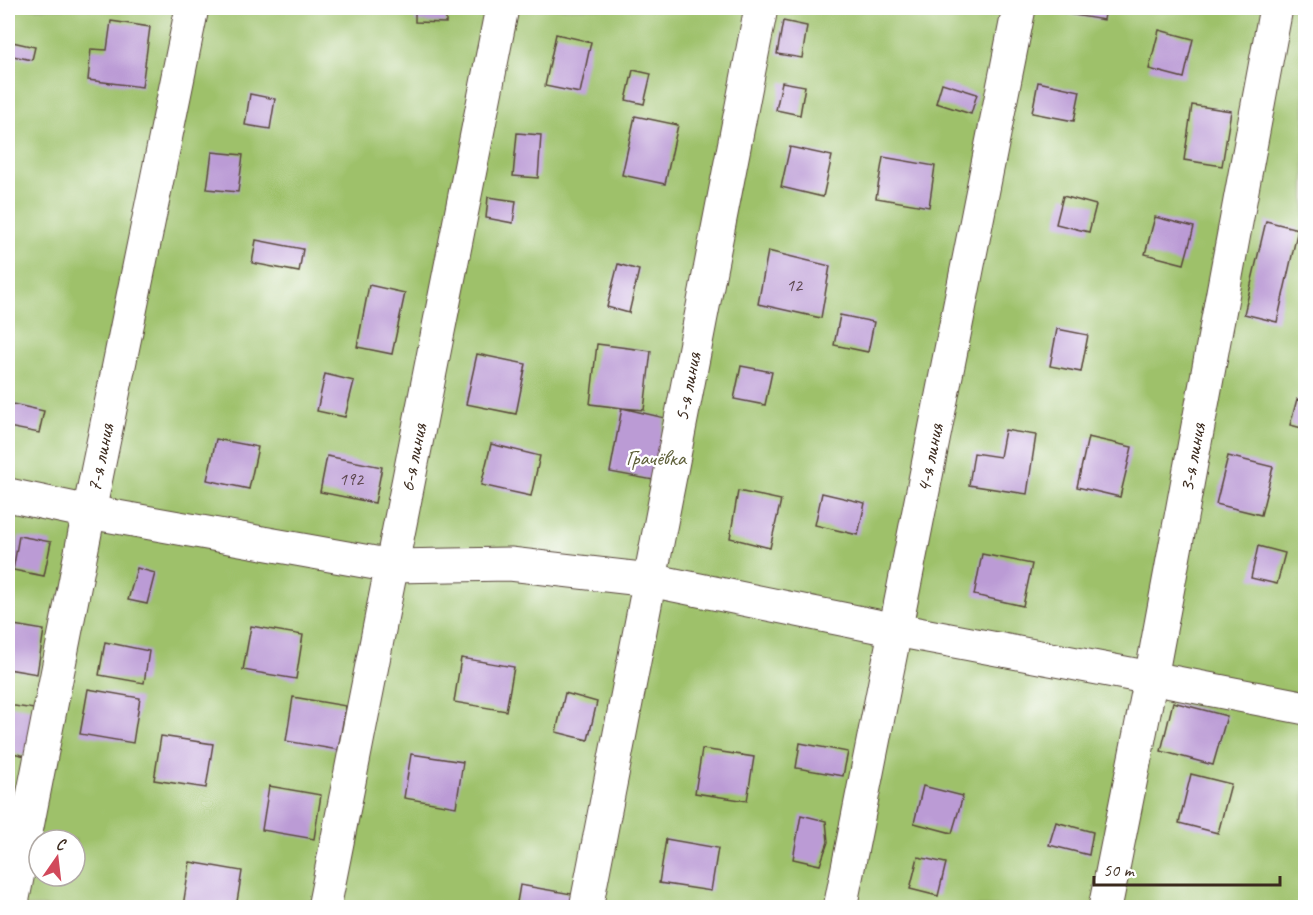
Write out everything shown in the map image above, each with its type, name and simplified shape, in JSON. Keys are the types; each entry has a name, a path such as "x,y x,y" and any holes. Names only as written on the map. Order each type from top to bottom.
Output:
{"street":[{"name":"7-я линия","path":"11,908 192,8"},
{"name":"6-я линия","path":"324,908 502,8"},
{"name":"5-я линия","path":"586,908 761,8"},
{"name":"4-я линия","path":"840,908 1019,8"},
{"name":"3-я линия","path":"1105,908 1151,678 1276,8"},
{"path":"8,495 89,512 392,566 510,564 650,580 896,630 1305,708"}],"green space":[{"name":"Грачёвка","path":"8,8 1305,8 1305,907 8,907"}],"building":[{"path":"415,8 446,8 446,23 415,22"},
{"path":"1056,8 1106,8 1104,20 1055,12"},
{"path":"111,21 150,27 142,87 88,80 91,49 107,50"},
{"path":"783,21 807,26 802,58 777,54"},
{"path":"1159,30 1193,39 1184,78 1149,69"},
{"path":"556,34 591,42 580,93 545,86"},
{"path":"8,41 35,47 32,60 8,55"},
{"path":"633,70 651,74 644,104 626,100"},
{"path":"782,82 805,86 800,115 776,110"},
{"path":"1038,82 1080,91 1074,121 1032,113"},
{"path":"942,83 977,94 971,114 936,103"},
{"path":"250,94 275,99 270,129 245,125"},
{"path":"1192,105 1231,111 1222,166 1184,160"},
{"path":"635,116 678,125 665,184 622,175"},
{"path":"517,133 541,135 538,178 513,176"},
{"path":"790,147 832,156 823,197 781,187"},
{"path":"212,152 243,155 238,192 207,189"},
{"path":"883,157 935,166 929,207 876,198"},
{"path":"1063,196 1096,205 1089,232 1056,224"},
{"path":"488,197 516,201 513,223 486,218"},
{"path":"1155,217 1194,227 1184,264 1145,254"},
{"path":"1266,221 1298,229 1277,322 1244,314"},
{"path":"256,240 303,249 299,272 252,263"},
{"path":"768,251 830,266 821,318 758,304"},
{"path":"618,264 639,270 629,313 607,307"},
{"path":"369,285 405,293 392,354 357,347"},
{"path":"840,315 874,322 868,352 834,345"},
{"path":"1057,329 1088,335 1081,372 1050,366"},
{"path":"597,344 651,351 644,410 590,404"},
{"path":"477,354 526,364 516,414 466,404"},
{"path":"741,366 772,372 765,405 734,399"},
{"path":"325,374 354,381 345,417 317,411"},
{"path":"1297,399 1306,402 1306,429 1290,425"},
{"path":"8,403 44,411 39,433 8,427"},
{"path":"622,408 665,418 653,480 610,472"},
{"path":"1005,430 1036,435 1027,494 969,485 974,453 1000,457"},
{"path":"1088,437 1132,447 1120,497 1077,487"},
{"path":"216,439 258,447 249,489 207,480"},
{"path":"491,444 540,456 531,496 481,485"},
{"path":"327,456 382,467 375,503 320,492"},
{"path":"1228,456 1273,467 1261,515 1216,504"},
{"path":"738,491 781,500 770,548 730,538"},
{"path":"822,493 865,503 858,535 815,525"},
{"path":"19,536 51,542 44,576 13,570"},
{"path":"1258,546 1285,553 1277,584 1251,578"},
{"path":"982,554 1032,564 1023,606 974,595"},
{"path":"137,568 155,573 147,604 128,600"},
{"path":"8,624 44,630 37,674 8,669"},
{"path":"251,626 303,635 296,679 243,670"},
{"path":"105,642 149,651 144,683 99,675"},
{"path":"461,658 514,667 506,711 454,702"},
{"path":"88,689 140,698 133,743 80,734"},
{"path":"565,693 597,702 588,740 556,732"},
{"path":"293,697 346,706 338,750 286,741"},
{"path":"1173,702 1227,716 1213,765 1161,751"},
{"path":"8,705 41,710 30,757 8,752"},
{"path":"161,736 213,744 206,788 154,780"},
{"path":"800,743 848,752 843,776 796,768"},
{"path":"702,749 754,757 747,801 695,793"},
{"path":"411,754 463,762 456,807 404,798"},
{"path":"1191,774 1231,784 1218,833 1179,823"},
{"path":"269,786 321,795 314,839 262,830"},
{"path":"923,786 963,796 952,833 914,823"},
{"path":"8,811 18,813 8,855"},
{"path":"801,815 826,821 828,842 820,865 793,859"},
{"path":"1056,822 1093,832 1089,855 1049,845"},
{"path":"666,839 718,848 711,891 659,883"},
{"path":"918,857 946,863 938,896 910,889"},
{"path":"190,862 242,871 236,908 183,906"},
{"path":"520,885 572,894 570,908 516,908"}]}
